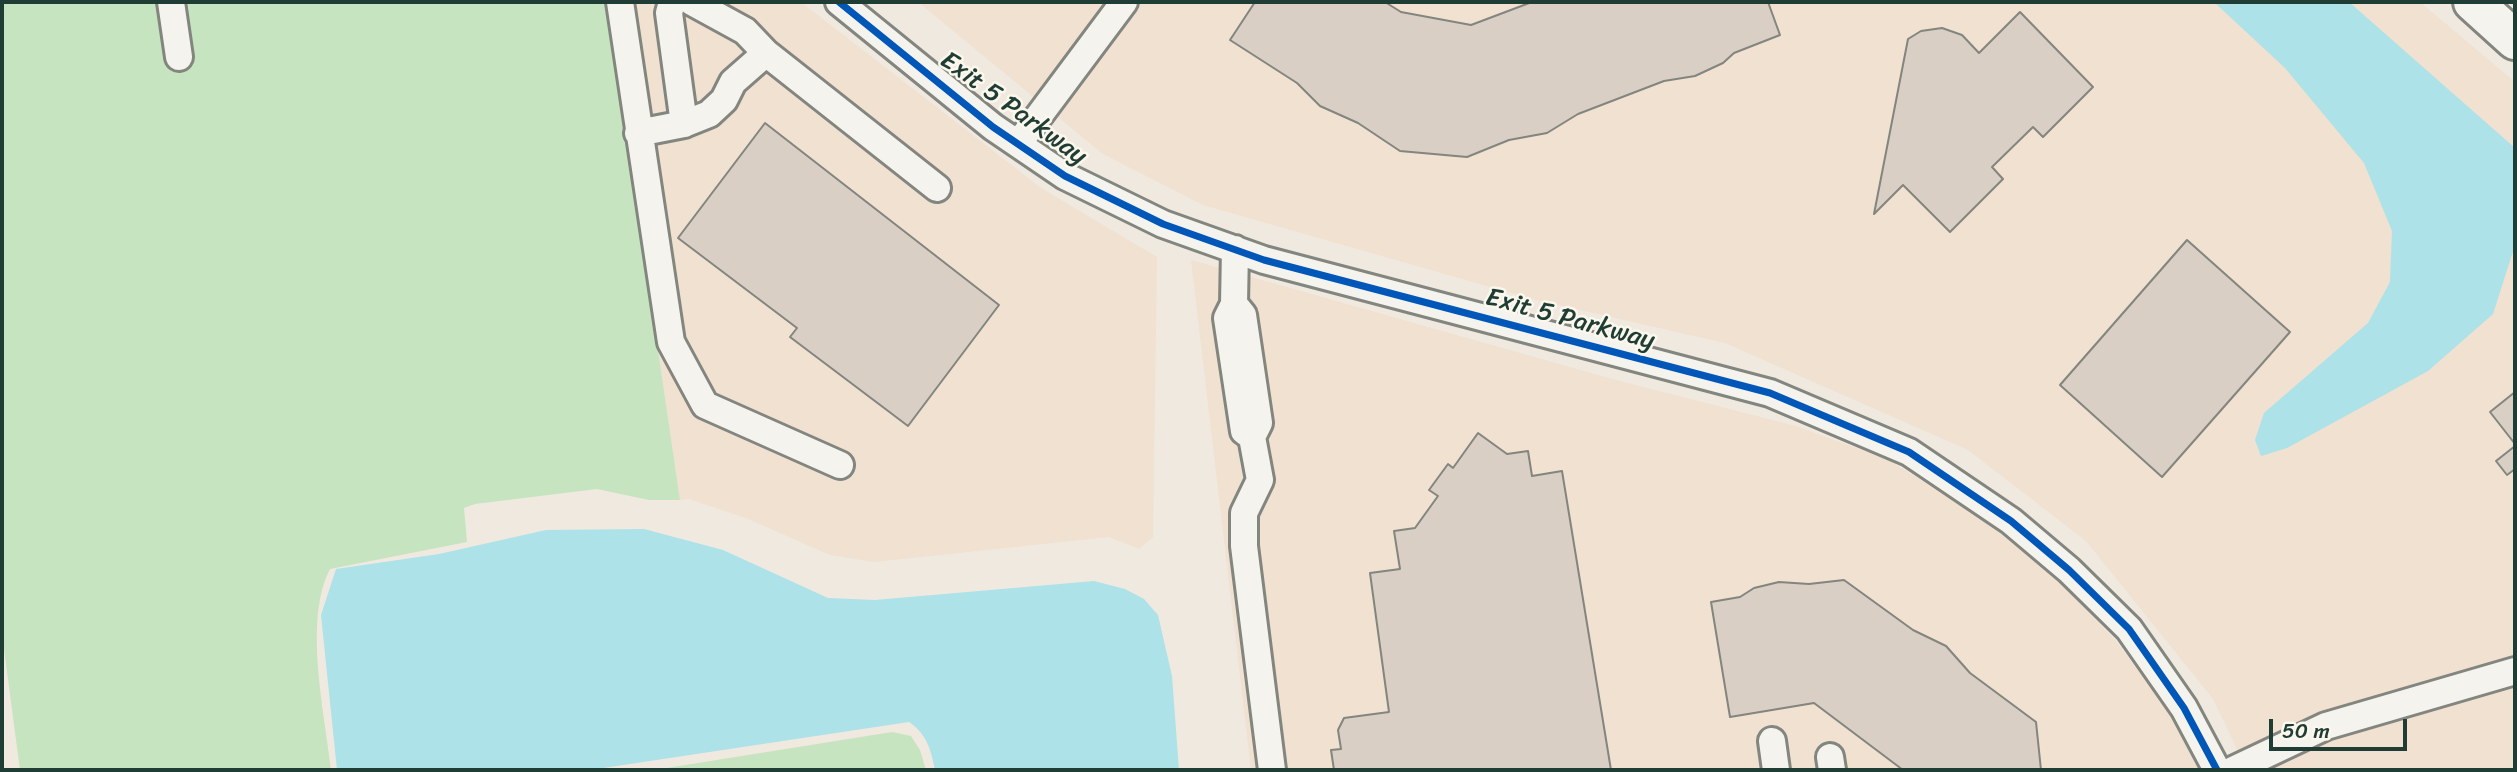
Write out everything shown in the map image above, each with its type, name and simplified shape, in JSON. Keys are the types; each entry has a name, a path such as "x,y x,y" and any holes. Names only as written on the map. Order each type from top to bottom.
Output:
{"highway":[{"path":"2473,2 2515,40"},
{"path":"2496,2 2515,20"}],"street":[{"path":"171,2 178,57"},
{"path":"620,2 671,342 705,405 841,465"},
{"path":"672,2 669,13 684,124"},
{"path":"692,2 745,31 766,53 937,188"},
{"name":"Exit 5 Parkway","path":"839,2 1018,144 1065,176 1163,224 1235,249 1607,352 1770,393 1909,452 2011,522 2069,570 2129,629 2184,708 2217,770"},
{"path":"1018,144 1124,2"},
{"path":"638,133 684,124 709,114 724,100 733,82 766,53"},
{"path":"1235,249 1234,304 1243,315 1259,424 1252,437 1260,480 1244,513 1244,546 1272,770"},
{"path":"2233,770 2339,721 2515,671"},
{"path":"1772,741 1776,770"}],"shaded area":[{"path":"607,2 801,2 1041,188 1157,257 1153,537 1139,549 1109,537 874,562 830,555 748,519 689,499 680,500"},
{"path":"918,2 2420,2 2515,82 2515,770 2247,770 2213,699 2086,541 1968,450 1725,343 1536,300 1203,205 1103,154"},
{"path":"1191,260 1616,380 1796,426 1889,460 1979,517 2049,571 2115,640 2168,710 2206,770 1251,770"}],"green space":[{"path":"2,2 607,2 680,500 649,500 597,489 475,504 464,508 467,542 330,569 322,590 317,640 331,770 20,770 2,634"},
{"path":"892,732 911,736 920,750 926,770 654,770"}],"water":[{"path":"2214,2 2349,2 2515,148 2515,245 2493,314 2428,371 2287,448 2261,456 2255,440 2264,413 2368,323 2390,282 2392,231 2364,163 2285,68"},
{"path":"644,529 723,550 828,598 875,600 1094,581 1125,589 1144,599 1158,615 1172,676 1179,770 935,770 927,743 909,722 590,770 337,770 321,615 336,569 439,554 546,530"}],"building":[{"path":"1255,2 1385,2 1401,12 1471,25 1532,2 1768,2 1780,35 1734,53 1723,63 1695,76 1664,81 1578,114 1547,133 1509,140 1467,157 1400,151 1358,123 1320,106 1297,83 1230,40"},
{"path":"2020,12 2093,87 2043,137 2033,127 1992,167 2003,179 1950,232 1903,185 1874,214 1908,39 1921,31 1942,28 1962,35 1979,53"},
{"path":"765,123 999,305 908,426 790,337 797,328 678,238"},
{"path":"2187,240 2290,332 2162,477 2060,385"},
{"path":"2515,392 2515,444 2490,412"},
{"path":"1478,433 1507,454 1528,451 1532,476 1562,471 1611,770 1334,770 1331,750 1341,749 1338,730 1344,718 1389,712 1370,573 1400,569 1394,531 1415,528 1438,496 1429,490 1448,464 1453,468"},
{"path":"2515,446 2515,469 2507,475 2496,461"},
{"path":"1844,580 1913,630 1946,646 1970,673 2036,722 2041,770 1903,770 1814,703 1730,717 1711,602 1740,597 1754,588 1779,582 1809,584"}],"cycle path":[{"path":"839,2 993,127 1065,176 1163,224 1264,260 1770,393 1909,452 2011,521 2069,570 2129,629 2184,708 2217,770"}]}
